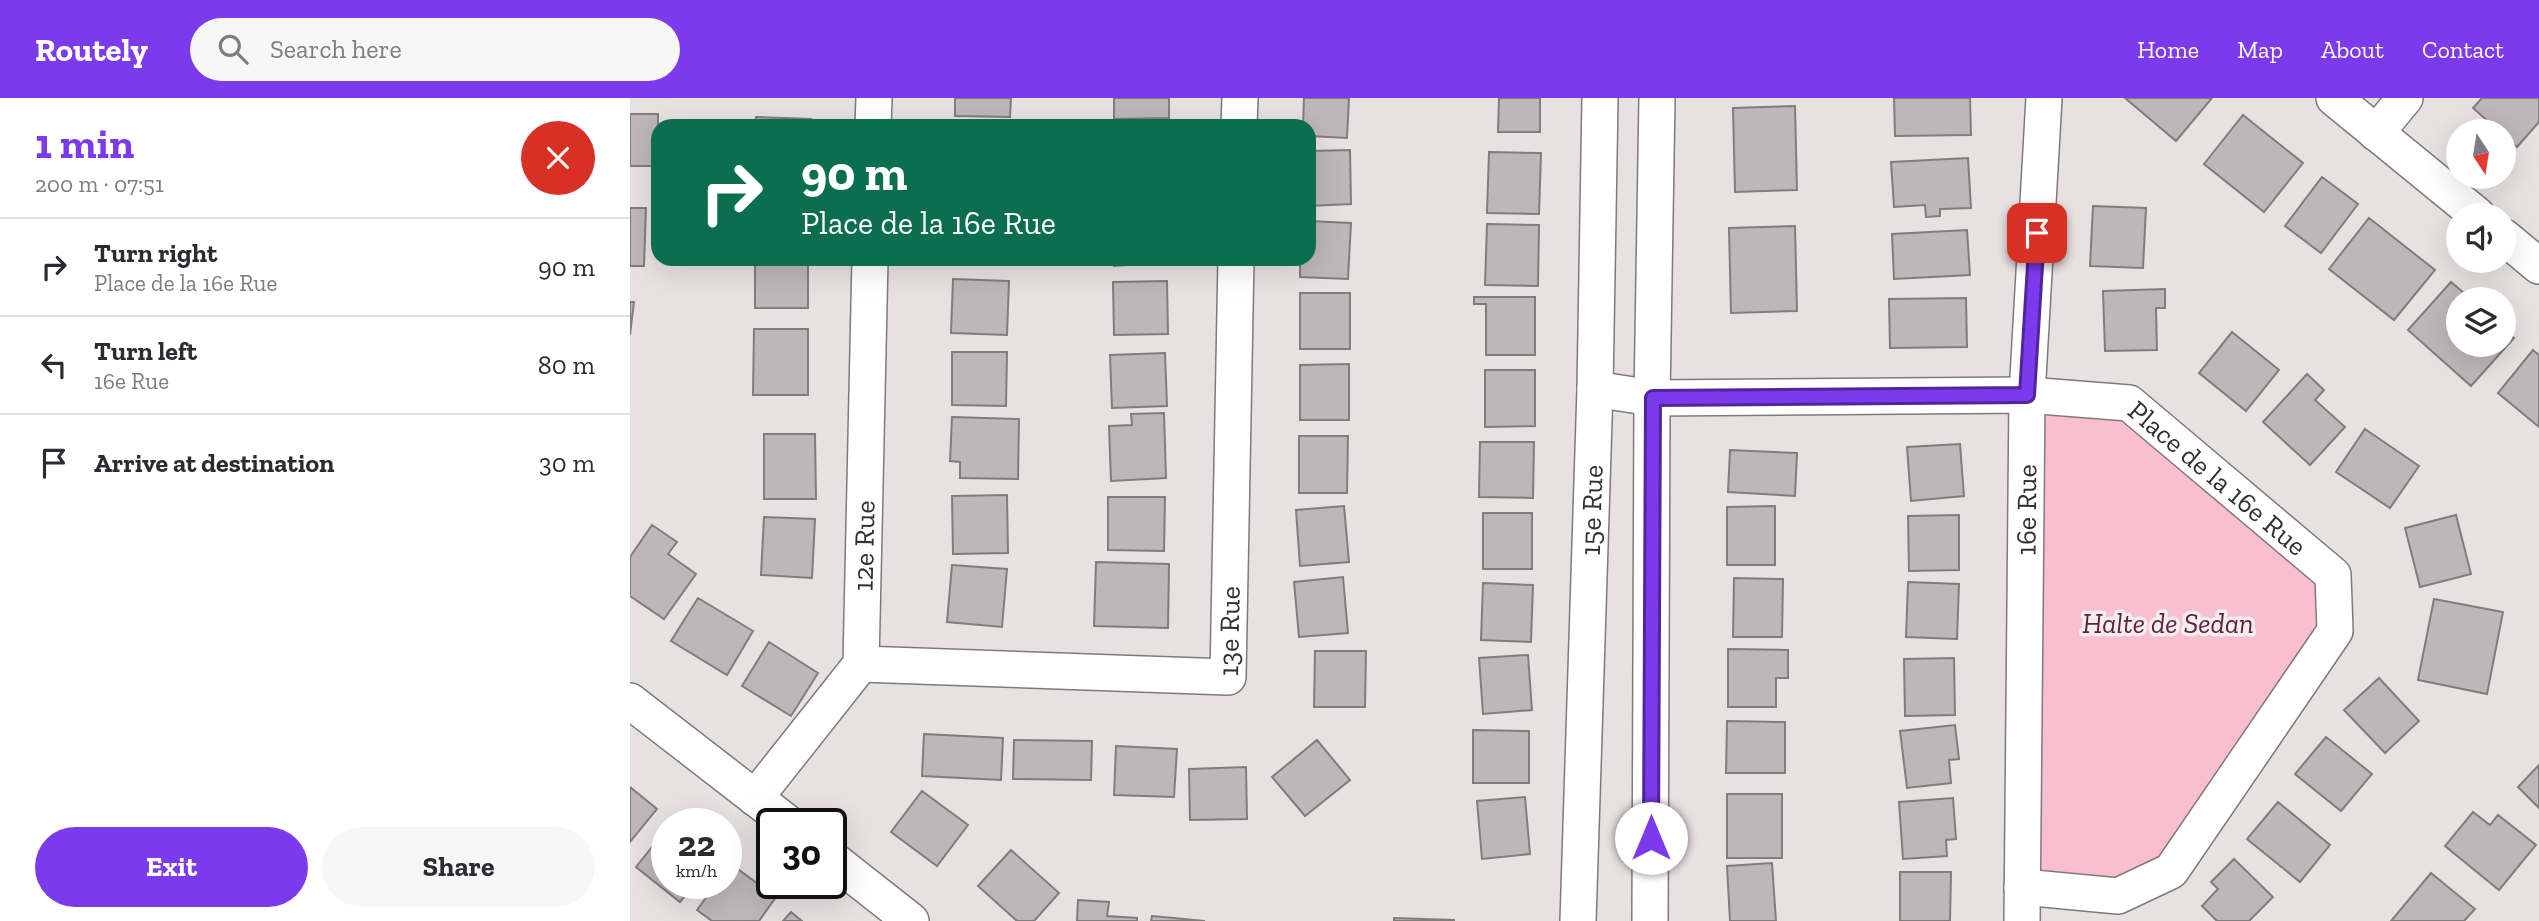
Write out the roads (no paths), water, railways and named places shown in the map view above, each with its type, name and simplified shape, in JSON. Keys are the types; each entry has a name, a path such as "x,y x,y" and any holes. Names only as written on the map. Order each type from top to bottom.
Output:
{"street":[{"path":"873,119 874,98"},
{"path":"1239,119 1240,98"},
{"name":"15e Rue","path":"1578,921 1595,389 1600,98"},
{"path":"1650,921 1657,98"},
{"name":"16e Rue","path":"2022,921 2027,395 2044,98"},
{"path":"2334,98 2462,203"},
{"path":"2376,133 2406,98"},
{"path":"2516,247 2539,266"},
{"name":"12e Rue","path":"861,664 870,266"},
{"name":"13e Rue","path":"861,664 1228,677 1237,266"},
{"name":"Place de la 16e Rue","path":"1595,389 1653,398 2027,395 2129,402 2333,575 2335,631 2171,871 2118,896 2022,887"},
{"path":"755,798 861,664"},
{"path":"630,701 768,808"},
{"path":"847,871 911,921"}],"park label":[{"name":"Halte de Sedan","path":"2168,623"}]}
